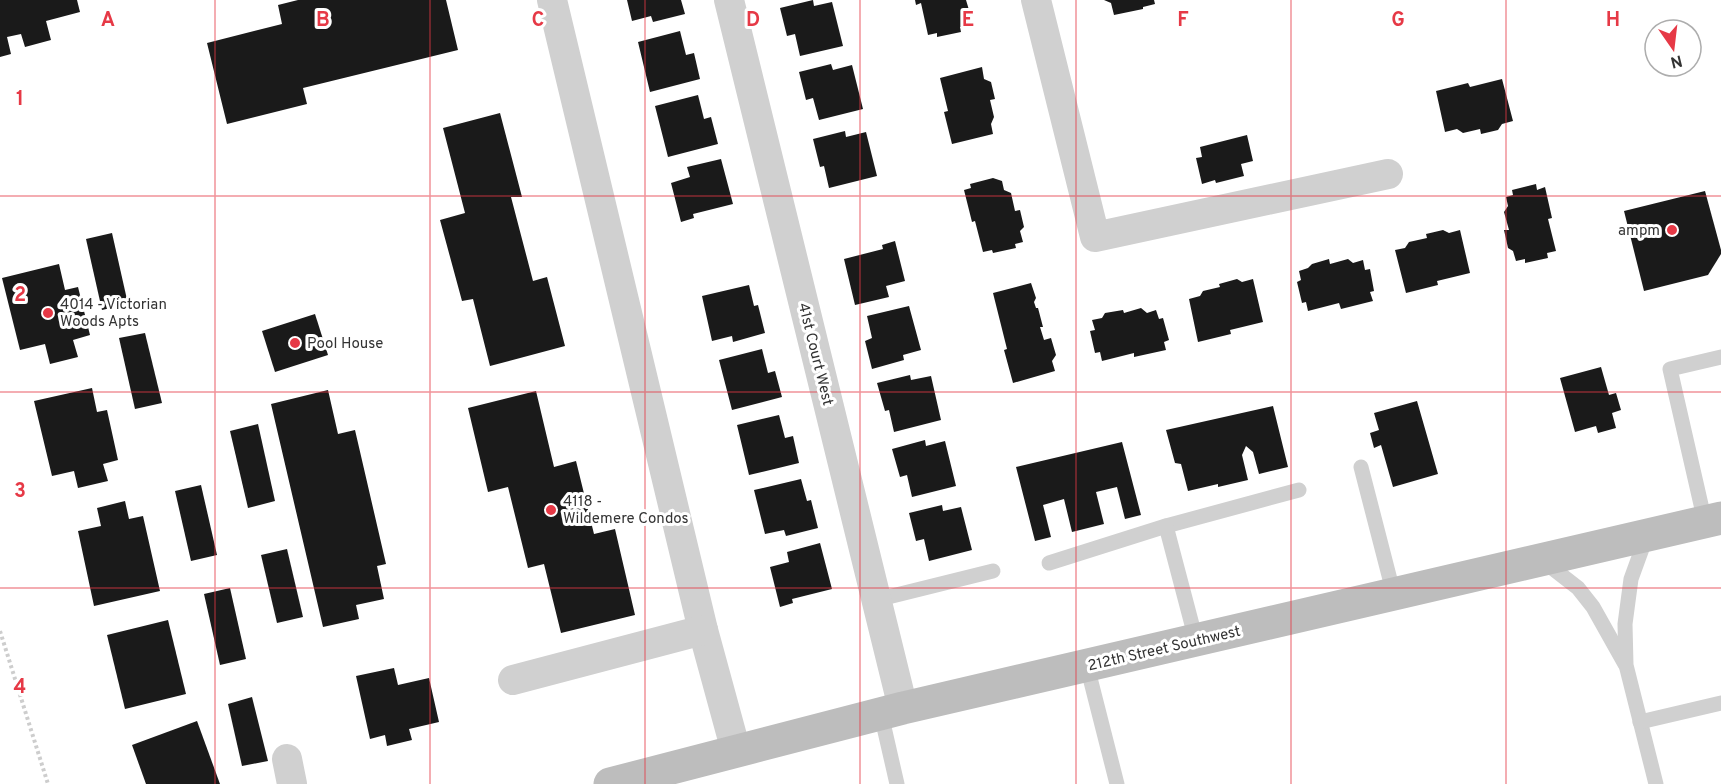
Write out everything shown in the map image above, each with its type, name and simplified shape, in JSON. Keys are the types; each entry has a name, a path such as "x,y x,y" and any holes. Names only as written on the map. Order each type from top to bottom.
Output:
{"main road":[{"name":"212th Street Southwest","path":"610,784 892,711 1713,520"}],"street":[{"path":"552,0 703,630 736,751"},
{"name":"41st Court West","path":"729,0 876,600 892,711"},
{"path":"1036,0 1095,237 1388,174"},
{"path":"513,680 703,630"}],"lane":[{"path":"1713,520 1670,369 1721,357"},
{"path":"1361,467 1394,594"},
{"path":"1049,563 1166,526 1299,490"},
{"path":"1166,526 1196,640"},
{"path":"1647,535 1631,579 1625,624 1626,665 1656,784"},
{"path":"1542,560 1578,588 1593,608 1626,665"},
{"path":"876,600 993,570"},
{"path":"1087,666 1117,784"},
{"path":"1640,722 1721,703"},
{"path":"892,711 897,784"}],"path":[{"path":"0,631 48,784"}],"building":[{"path":"0,0 77,0 80,12 46,21 51,40 25,47 21,34 7,37 11,54 0,57"},
{"path":"298,0 446,0 458,50 303,88 307,104 227,124 207,43 282,24 278,5"},
{"path":"627,0 681,0 685,14 653,22 651,16 632,21"},
{"path":"813,0 814,6 832,2 843,46 800,56 795,34 787,36 780,8"},
{"path":"915,0 966,0 969,10 965,15 967,25 960,27 961,32 937,37 937,33 928,35 921,3 916,5"},
{"path":"1104,0 1154,0 1155,4 1114,15 1111,3"},
{"path":"680,31 686,55 694,53 700,79 650,92 638,42"},
{"path":"831,64 833,70 852,65 863,109 819,120 813,98 806,100 799,72"},
{"path":"982,67 984,79 991,82 995,99 990,100 994,117 991,124 993,134 952,144 944,112 948,111 940,78"},
{"path":"1502,79 1513,121 1502,124 1498,130 1481,134 1480,129 1463,133 1457,129 1445,132 1436,91 1468,83 1470,87"},
{"path":"698,95 704,119 711,117 718,144 668,157 655,106"},
{"path":"500,113 522,197 511,197 533,281 547,277 565,346 490,366 473,299 462,301 440,220 465,213 443,128"},
{"path":"845,131 846,137 866,132 877,176 829,188 824,166 820,167 813,139"},
{"path":"1247,135 1253,161 1241,164 1244,176 1202,184 1196,158 1202,157 1200,147"},
{"path":"721,159 733,204 693,214 694,218 681,222 671,183 690,177 687,167"},
{"path":"993,178 1002,181 1004,190 1011,193 1015,211 1020,210 1024,227 1020,231 1023,242 1015,244 1016,248 993,253 992,250 983,252 964,190 971,188 970,184"},
{"path":"1536,184 1537,190 1545,187 1552,218 1548,219 1556,251 1547,253 1548,258 1525,263 1525,259 1516,261 1513,251 1508,248 1504,230 1509,230 1504,212 1508,206 1506,197 1513,195 1512,190"},
{"name":"ampm","path":"1705,191 1721,254 1708,275 1644,291 1624,211"},
{"path":"1443,230 1449,233 1460,230 1470,273 1437,281 1438,285 1406,293 1395,250 1405,248 1409,242 1427,238 1426,234"},
{"path":"112,233 128,304 102,310 86,239"},
{"path":"895,241 905,281 886,286 889,297 855,305 844,259 883,249 882,245"},
{"path":"1329,259 1330,264 1348,259 1353,263 1363,260 1365,270 1370,269 1374,291 1370,292 1373,301 1341,309 1339,303 1308,311 1306,302 1302,303 1297,282 1301,280 1299,271"},
{"name":"4014 - Victorian Woods Apts","path":"59,264 65,290 78,287 90,335 73,340 78,357 50,364 45,344 20,350 2,278"},
{"path":"1237,279 1242,282 1253,279 1263,322 1230,330 1231,334 1198,342 1189,299 1200,296 1203,291 1220,287 1219,284"},
{"path":"1031,283 1036,298 1034,302 1043,327 1040,327 1044,340 1051,338 1056,355 1052,361 1055,371 1013,383 993,293"},
{"path":"749,285 754,306 758,305 765,333 733,342 732,336 712,341 702,296"},
{"path":"909,306 921,350 903,355 904,360 872,369 865,341 872,338 867,316"},
{"path":"1141,308 1147,313 1156,310 1159,319 1163,318 1169,340 1164,342 1166,350 1134,357 1134,353 1102,361 1100,352 1095,353 1090,331 1095,330 1092,320 1102,318 1105,313 1123,310 1124,313"},
{"name":"Pool House","path":"315,314 328,355 275,372 262,331"},
{"path":"145,333 162,403 135,409 119,338"},
{"path":"762,349 768,373 775,371 782,397 732,410 719,360"},
{"path":"1601,367 1609,395 1616,393 1621,410 1612,413 1616,428 1598,433 1596,426 1575,432 1560,378"},
{"path":"910,375 911,380 931,376 941,420 894,432 889,410 885,411 877,383"},
{"path":"92,388 97,412 107,410 118,460 103,464 108,481 78,488 74,471 52,476 34,401"},
{"path":"328,390 338,434 355,430 386,564 377,566 384,599 356,605 359,619 323,627 271,404"},
{"name":"4118 - Wildemere Condos","path":"536,391 554,467 576,461 594,534 615,529 635,615 561,633 544,564 528,568 508,487 488,492 468,408"},
{"path":"1417,401 1438,474 1393,487 1381,445 1374,448 1370,433 1379,430 1374,413"},
{"path":"1273,406 1288,467 1259,474 1253,452 1246,446 1242,455 1248,480 1188,491 1181,464 1175,463 1166,430"},
{"path":"779,415 785,438 793,436 799,463 749,475 737,425"},
{"path":"258,424 275,501 248,508 230,431"},
{"path":"925,440 926,446 945,441 956,486 912,497 907,475 900,477 892,449"},
{"path":"1122,442 1141,515 1125,519 1117,487 1096,492 1104,524 1072,532 1064,499 1043,505 1051,537 1035,541 1016,467"},
{"path":"801,479 807,501 811,500 818,528 786,536 784,530 765,534 754,490"},
{"path":"201,485 217,555 191,561 175,491"},
{"path":"125,501 129,519 143,516 160,591 94,606 78,531 101,526 97,508"},
{"path":"942,505 943,511 961,507 972,550 929,561 924,539 916,541 909,513"},
{"path":"820,543 832,589 792,599 793,603 780,607 770,567 789,562 787,552"},
{"path":"287,549 303,617 277,623 261,555"},
{"path":"230,588 246,659 220,665 204,594"},
{"path":"168,620 186,694 125,709 107,635"},
{"path":"394,668 398,685 429,678 439,722 409,729 412,740 387,746 385,735 370,739 356,676"},
{"path":"252,697 268,761 242,766 228,704"},
{"path":"197,721 220,784 146,784 132,745"}],"place":[{"name":"ampm","path":"1672,230"},
{"name":"4014 - Victorian Woods Apts","path":"48,313"},
{"name":"Pool House","path":"295,343"},
{"name":"4118 - Wildemere Condos","path":"551,510"}]}
